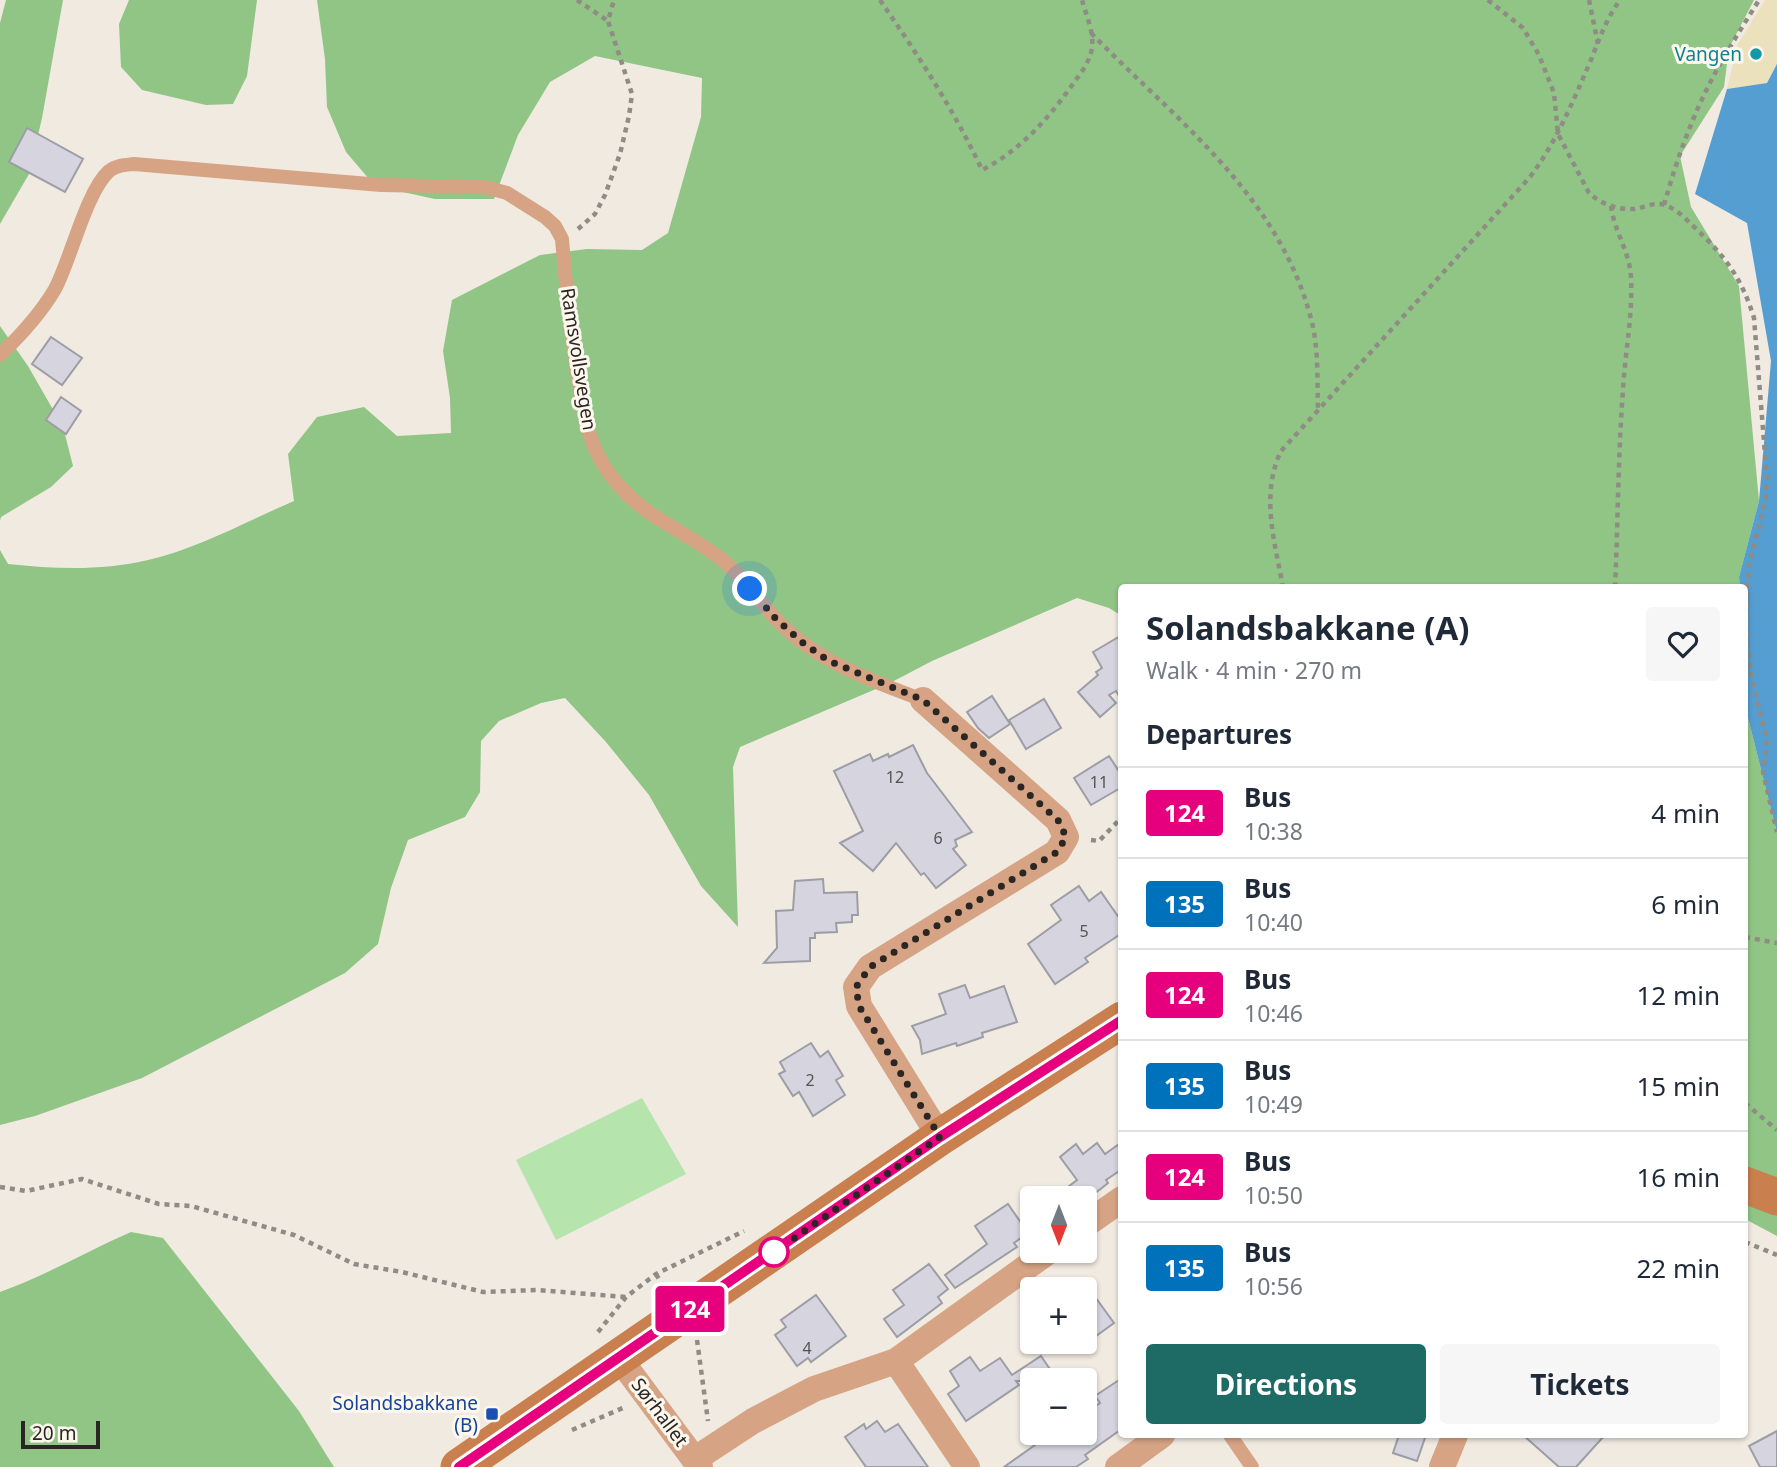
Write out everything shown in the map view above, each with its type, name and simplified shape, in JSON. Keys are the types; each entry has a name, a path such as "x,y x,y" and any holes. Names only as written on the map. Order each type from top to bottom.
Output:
{"main road":[{"path":"459,1467 606,1349 1118,1023"},
{"path":"1748,1186 1777,1197"}],"street":[{"name":"Ramsvollsvegen","path":"923,700 1058,820 1066,837"},
{"path":"940,1137 859,1006 856,987 870,967 1057,852 1066,837"},
{"path":"1097,1217 1118,1202"},
{"path":"697,1463 753,1421 814,1389 895,1361 1031,1264"},
{"name":"Sørhallet","path":"606,1349 649,1398 697,1463"},
{"path":"895,1361 967,1467"},
{"path":"1118,1467 1158,1438"},
{"path":"1442,1467 1454,1438"}],"lane":[{"path":"0,355 15,341 55,289 95,192 108,172 121,165 405,187 485,187 507,193 545,217 555,226 562,239"},
{"name":"Ramsvollsvegen","path":"562,239 573,345 583,404 594,448 614,480 646,510 698,541 726,563 776,619 803,643 829,661 923,700"},
{"path":"1232,1438 1252,1467"}],"path":[{"path":"577,0 608,21"},
{"path":"562,239 586,224 595,214 620,154 629,116 632,93 608,21 614,0"},
{"path":"880,0 923,61 982,170 995,164 1054,112 1089,59 1092,48 1091,33 1082,0"},
{"path":"1488,0 1522,28 1539,55 1554,93 1558,134 1589,194 1597,201 1611,206 1633,209 1652,204 1664,205 1685,218 1721,252 1741,282 1754,318 1768,479 1749,566 1748,587"},
{"path":"1589,0 1598,44"},
{"path":"1282,584 1269,505 1271,478 1282,452 1530,177 1545,157 1620,0"},
{"path":"1664,205 1676,162 1712,77 1759,0"},
{"path":"1091,33 1235,176 1275,232 1296,270 1311,317 1318,410"},
{"path":"1611,206 1627,256 1631,281 1623,389 1615,584"},
{"path":"1748,647 1751,676 1767,741 1763,772 1777,832"},
{"path":"1066,837 1099,841 1118,821"},
{"path":"1748,938 1777,943"},
{"path":"1748,1106 1777,1130"},
{"path":"0,1187 26,1191 82,1179 159,1204 191,1206 294,1235 354,1264 402,1272 483,1292 537,1290 625,1297"},
{"path":"606,1349 625,1297 656,1274 748,1229"},
{"path":"1748,1243 1777,1255"},
{"path":"697,1340 708,1422"},
{"path":"562,1435 649,1398"}],"green space":[{"path":"6,0 63,0 29,174 0,224 0,23"},
{"path":"129,0 257,0 247,76 233,104 206,105 142,90 121,67 119,24"},
{"path":"317,0 1754,0 1729,48 1724,87 1680,156 1691,207 1739,286 1759,501 1739,577 1740,584 1118,584 1118,614 1077,598 932,661 890,683 740,747 733,767 738,927 701,886 649,795 606,742 565,698 541,703 499,721 481,741 480,792 465,817 408,840 391,888 378,944 345,973 142,1078 35,1116 0,1125 0,550 8,564 61,568 96,567 148,560 204,541 294,501 288,454 317,417 364,407 397,436 451,433 450,398 443,351 452,300 540,255 587,249 642,250 668,233 701,117 702,78 595,56 550,82 518,135 494,199 435,199 375,186 346,152 327,107 325,59"},
{"path":"0,326 28,366 63,427 73,466 51,487 1,517 0,521"},
{"path":"1748,718 1777,833 1777,1236 1748,1221"},
{"path":"642,1098 686,1174 556,1240 516,1160"},
{"path":"131,1232 163,1238 299,1411 334,1467 0,1467 0,1292"}],"sand":[{"name":"Vangen","path":"1765,0 1777,0 1777,64 1767,83 1727,89 1738,44"}],"water":[{"path":"1777,64 1777,833 1748,718 1748,584 1740,584 1739,577 1759,501 1771,361 1747,223 1695,194 1727,89 1767,83"}],"building":[{"path":"27,128 83,159 65,192 9,162"},
{"path":"51,337 82,358 62,385 32,364"},
{"path":"61,397 81,411 66,434 46,420"},
{"path":"1118,637 1118,694 1116,691 1109,695 1116,703 1100,717 1078,692 1098,675 1096,672 1102,668 1093,652"},
{"path":"992,696 1010,724 989,738 967,712"},
{"path":"1044,699 1061,728 1026,749 1009,720"},
{"path":"913,745 927,773 972,832 955,840 957,846 953,849 966,865 936,888 924,873 921,875 896,843 873,871 840,843 863,831 834,771 870,754 873,761 888,754 889,757"},
{"path":"1109,756 1118,770 1118,789 1091,805 1074,778"},
{"path":"823,879 824,893 857,892 858,915 852,915 852,922 836,923 837,932 815,933 815,938 810,938 810,961 764,963 777,948 776,911 793,910 795,881"},
{"path":"1079,886 1089,901 1101,892 1118,916 1118,936 1085,958 1088,962 1055,984 1028,944 1061,920 1051,905"},
{"path":"965,985 970,998 1004,986 1017,1022 982,1033 983,1037 957,1046 956,1043 922,1054 920,1040 912,1026 946,1014 939,994"},
{"path":"811,1043 820,1057 828,1051 843,1076 836,1080 845,1095 813,1116 799,1092 793,1096 779,1074 785,1071 780,1062"},
{"path":"1097,1143 1105,1154 1118,1145 1118,1172 1106,1180 1108,1183 1097,1192 1097,1186 1069,1186 1077,1180 1060,1157 1076,1144 1083,1154"},
{"path":"1008,1204 1020,1221 1020,1239 1014,1243 1017,1247 955,1288 945,1275 987,1244 975,1226"},
{"path":"929,1264 948,1289 938,1297 942,1303 897,1337 884,1319 904,1305 893,1290"},
{"path":"816,1295 846,1336 811,1362 808,1358 797,1366 775,1335 786,1327 781,1320"},
{"path":"1097,1300 1114,1323 1097,1335"},
{"path":"1041,1356 1049,1368 1023,1368"},
{"path":"970,1357 980,1371 1000,1358 1012,1375 1020,1370 1020,1381 1016,1381 1019,1385 966,1421 948,1394 959,1386 950,1371"},
{"path":"1118,1381 1118,1432 1085,1455 1088,1459 1076,1467 1004,1467 1035,1445 1097,1445 1097,1405 1100,1403 1097,1395"},
{"path":"877,1421 885,1432 898,1424 928,1467 866,1467 845,1437 864,1424 866,1429"},
{"path":"1777,1431 1777,1467 1760,1467 1749,1446"},
{"path":"1398,1438 1425,1438 1417,1461 1393,1453"},
{"path":"1526,1438 1602,1438 1576,1467 1559,1467"}],"bus line":[{"name":"124","path":"459,1467 940,1137 1118,1023"}],"place":[{"name":"Vangen","path":"1756,54"},
{"name":"Solandsbakkane (B)","path":"492,1414"}],"route":[{"path":"750,589 776,619 829,661 923,700 1058,820 1066,837 1057,852 870,967 856,987 859,1006 940,1137 774,1252"}]}
